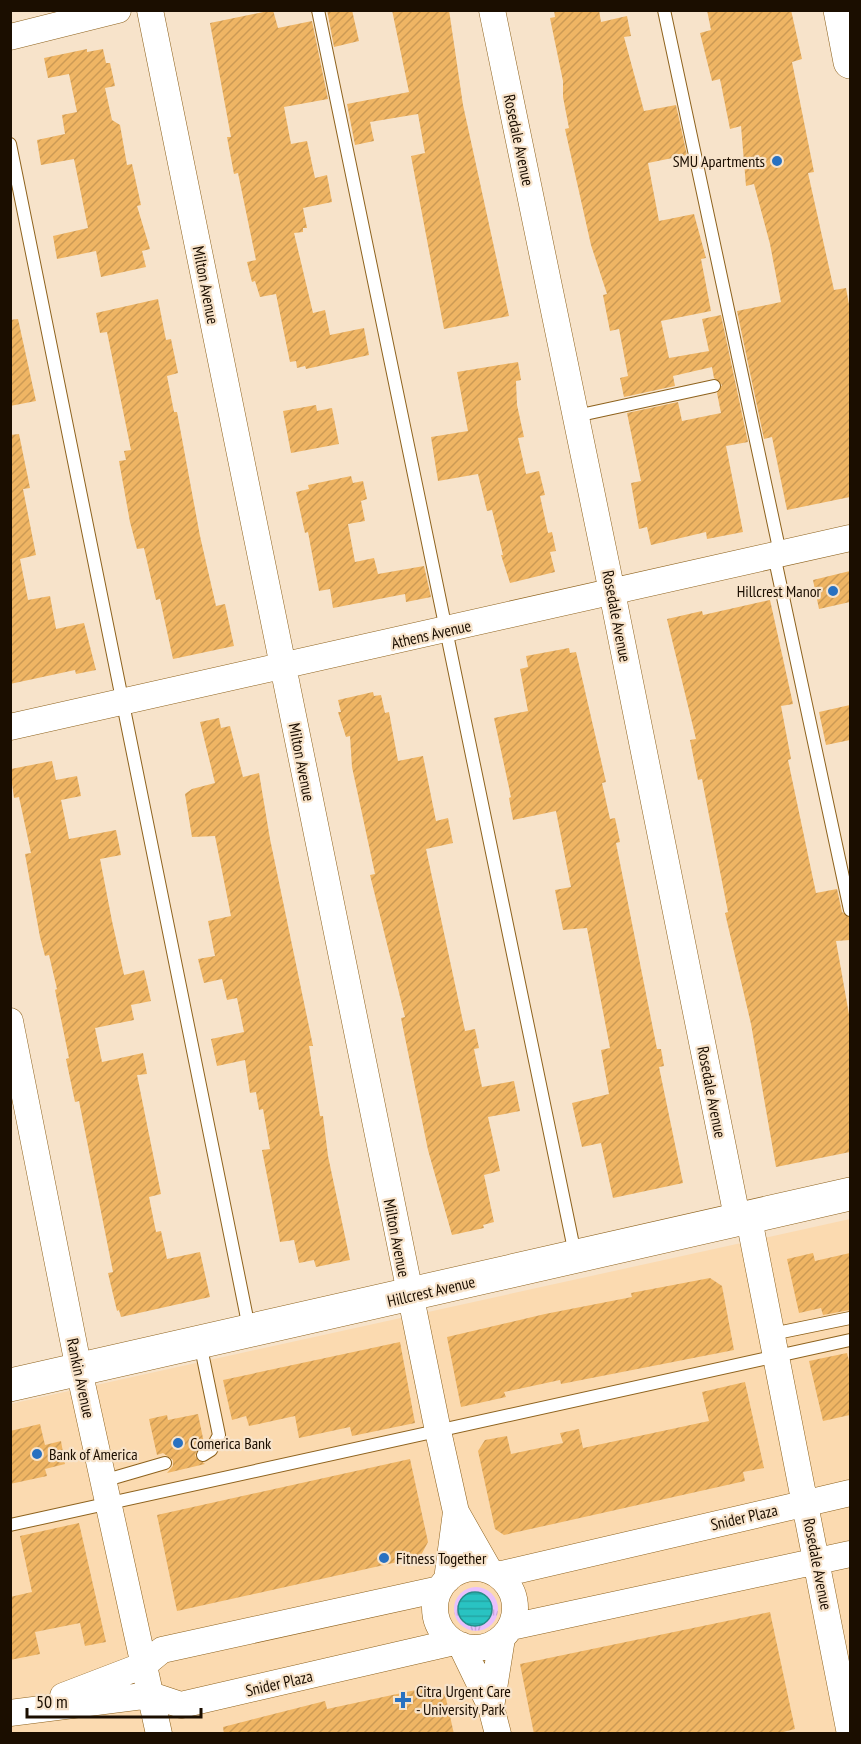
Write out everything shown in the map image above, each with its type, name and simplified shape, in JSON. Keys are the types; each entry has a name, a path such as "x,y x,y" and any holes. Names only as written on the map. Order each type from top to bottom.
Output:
{"street":[{"path":"10,36 118,10"},
{"name":"Milton Avenue","path":"150,10 438,1431 456,1512 494,1572"},
{"name":"Rosedale Avenue","path":"492,10 743,1220 774,1344 807,1503 850,1734"},
{"path":"840,10 850,62"},
{"name":"Athens Avenue","path":"10,728 850,538"},
{"name":"Rankin Avenue","path":"10,1021 79,1370 159,1734"},
{"name":"Hillcrest Avenue","path":"10,1386 850,1197"},
{"name":"Snider Plaza","path":"494,1572 850,1493"},
{"name":"Milton Avenue","path":"443,1584 456,1512"},
{"path":"458,1643 483,1647 506,1632 850,1554"},
{"path":"491,1707 506,1632 515,1613 514,1599 508,1585 494,1572 466,1568 443,1584 435,1603 437,1618 443,1631 458,1643 491,1707 498,1734"},
{"name":"Snider Plaza","path":"21,1711 144,1665 159,1652 175,1646 443,1584"},
{"name":"Snider Plaza","path":"21,1711 151,1695 181,1705 458,1643"}],"lane":[{"path":"318,10 576,1258"},
{"path":"664,10 850,910"},
{"path":"10,144 250,1331"},
{"path":"576,416 714,386"},
{"path":"106,1492 438,1431 774,1344 850,1318"},
{"path":"774,1344 850,1340"},
{"path":"200,1343 219,1436 211,1450 203,1455"},
{"path":"10,1525 106,1492 165,1463"}],"shaded area":[{"path":"850,1219 850,1731 839,1734 11,1733 10,1404"}],"green space":[{"path":"476,1587 485,1588 492,1593 497,1600 497,1618 492,1625 485,1630 476,1631 467,1630 460,1625 455,1618 454,1609 455,1600 460,1593 467,1588"}],"water":[{"path":"475,1592 487,1597 492,1609 487,1621 475,1626 463,1621 458,1609 463,1597"}],"building":[{"path":"273,10 278,28 312,21 328,99 284,107 291,144 307,141 315,178 327,175 332,202 303,208 307,228 303,228 303,232 294,233 313,313 325,310 330,335 364,328 369,355 306,369 305,366 297,368 296,361 290,362 276,294 260,297 255,281 252,282 247,262 256,260 238,173 234,174 227,137 231,137 210,23"},
{"path":"327,10 352,10 359,41 334,47"},
{"path":"392,10 449,10 463,105 509,316 444,329 411,156 425,153 418,114 370,122 374,141 355,145 347,104 409,92"},
{"path":"554,10 599,10 601,22 627,16 631,36 624,37 644,111 676,105 687,155 648,163 659,221 694,214 706,258 701,259 711,311 661,321 669,358 709,351 702,319 721,315 748,442 726,446 743,532 707,539 706,532 651,545 647,527 639,529 631,483 641,481 627,413 678,402 682,421 721,413 717,393 722,385 714,378 712,367 673,376 675,386 624,397 620,378 628,376 619,329 610,331 603,295 607,294 591,245 565,129 569,128 563,97 563,81 550,18 555,17"},
{"path":"707,10 791,10 802,59 792,62 814,172 808,173 834,290 846,288 850,310 850,497 787,510 772,437 764,439 737,311 781,302 770,244 754,184 746,186 741,126 730,129 720,79 712,81 700,33 711,30"},
{"path":"87,49 87,52 103,49 106,63 110,63 115,86 105,88 112,120 120,125 127,165 132,164 141,205 137,206 150,249 142,251 146,267 101,277 96,251 57,259 53,236 88,228 74,159 41,165 37,140 65,134 62,115 77,112 69,74 48,78 44,58"},
{"path":"158,299 166,340 171,339 178,373 167,376 174,412 177,412 200,536 216,606 225,604 234,646 173,659 160,599 156,600 144,548 137,549 130,522 119,461 126,460 124,451 131,450 107,332 100,333 96,313"},
{"path":"18,319 36,401 10,406 10,320"},
{"path":"518,362 521,380 516,381 517,405 524,437 518,438 526,474 539,471 545,495 540,496 548,533 552,532 556,551 550,552 555,572 510,583 501,555 503,555 492,510 487,511 478,474 438,481 431,437 468,431 457,372"},
{"path":"316,405 317,411 332,408 339,444 291,453 283,411"},
{"path":"19,434 30,488 23,489 36,555 20,559 28,600 50,596 56,629 84,623 96,670 76,674 75,670 10,684 10,435"},
{"path":"351,476 353,483 363,481 367,499 361,501 365,521 348,524 355,562 374,558 378,574 424,566 431,597 406,602 405,594 333,608 330,589 319,591 308,532 305,533 296,492 309,489 308,485"},
{"name":"Hillcrest Manor","path":"850,571 850,602 819,609 813,580"},
{"path":"770,600 793,704 781,706 791,759 788,760 816,893 837,889 842,912 850,918 850,940 836,941 850,1020 850,1152 776,1167 751,1024 725,913 728,912 702,779 698,780 690,740 696,739 667,619 702,611 703,615"},
{"path":"569,648 570,653 576,652 606,782 602,783 610,819 615,818 620,842 616,843 657,1049 661,1049 664,1066 659,1067 683,1183 613,1198 601,1143 582,1147 572,1103 609,1094 601,1050 610,1048 587,928 563,930 555,890 571,887 556,811 513,820 509,798 511,797 494,718 528,711 520,669 528,667 526,656"},
{"path":"373,692 374,696 381,695 385,713 389,712 398,761 423,756 436,821 448,818 453,843 426,849 465,1031 475,1029 479,1048 474,1049 482,1087 514,1081 520,1111 488,1117 500,1171 484,1175 494,1222 483,1225 484,1228 452,1235 428,1150 401,1018 405,1017 370,875 375,874 352,767 350,736 346,737 338,712 341,712 338,700"},
{"path":"850,705 850,740 826,745 819,712"},
{"path":"219,718 221,728 230,726 243,777 259,773 270,839 313,1046 309,1046 320,1116 323,1116 328,1156 350,1260 316,1267 314,1260 299,1263 294,1240 280,1242 262,1150 270,1149 263,1109 259,1110 256,1092 250,1093 245,1060 217,1066 211,1039 244,1032 237,998 227,1000 222,979 204,983 198,959 215,956 208,921 231,916 215,836 192,837 185,794 192,789 215,783 200,722"},
{"path":"52,761 56,780 77,776 81,796 61,800 69,839 116,830 121,855 100,859 112,921 124,975 144,970 151,1001 131,1005 134,1020 95,1028 102,1062 143,1053 147,1074 137,1075 161,1194 149,1197 156,1232 161,1231 167,1259 200,1252 210,1297 121,1317 119,1310 117,1311 108,1273 113,1272 79,1101 75,1102 66,1059 69,1058 55,990 57,989 49,955 45,956 40,937 25,854 31,853 19,797 14,798 12,784 11,769"},
{"path":"813,1253 815,1261 850,1253 850,1310 823,1315 821,1308 799,1313 787,1259"},
{"path":"710,1278 722,1286 734,1350 561,1384 560,1380 504,1392 506,1397 461,1407 447,1337 632,1297 631,1293"},
{"path":"400,1342 415,1423 352,1436 350,1427 299,1438 295,1416 249,1426 246,1416 232,1420 223,1380"},
{"path":"847,1353 850,1365 850,1415 823,1421 809,1361"},
{"path":"745,1382 764,1468 743,1472 745,1481 504,1535 495,1529 478,1451 485,1440 507,1436 511,1454 563,1443 560,1433 579,1429 583,1448 709,1421 702,1392"},
{"name":"Comerica Bank","path":"198,1414 204,1443 200,1443 195,1456 205,1464 167,1473 173,1466 173,1460 163,1453 157,1455 149,1419 167,1415 168,1420"},
{"name":"Bank of America","path":"40,1424 45,1445 61,1441 65,1464 45,1469 47,1476 10,1484 10,1431"},
{"path":"410,1459 428,1542 420,1557 177,1611 157,1515"},
{"path":"79,1523 106,1642 85,1646 80,1623 35,1632 40,1654 10,1660 10,1597 32,1592 20,1536"},
{"path":"770,1612 795,1729 775,1734 534,1734 520,1664"},
{"path":"425,1688 428,1698 445,1694 454,1734 224,1734 223,1727 325,1701 327,1709"}],"place":[{"name":"SMU Apartments","path":"777,161"},
{"name":"Hillcrest Manor","path":"833,591"},
{"name":"Comerica Bank","path":"178,1443"},
{"name":"Bank of America","path":"37,1454"},
{"name":"Fitness Together","path":"384,1558"},
{"name":"Citra Urgent Care - University Park","path":"403,1700"}]}
